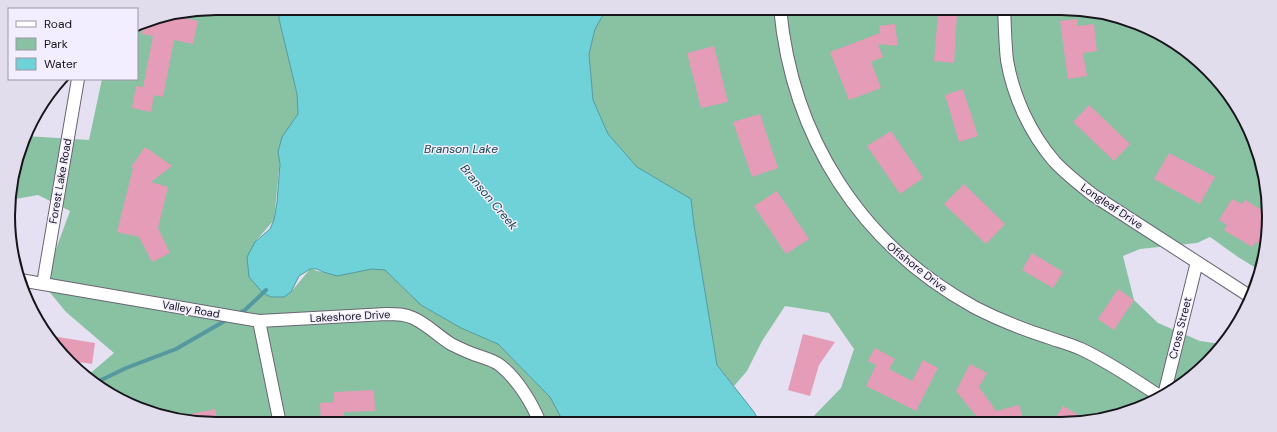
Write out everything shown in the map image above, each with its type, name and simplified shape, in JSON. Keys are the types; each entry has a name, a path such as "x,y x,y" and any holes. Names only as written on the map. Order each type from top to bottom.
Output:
{"street":[{"name":"Offshore Drive","path":"781,15 786,50 794,83 805,117 819,148 845,193 866,221 884,240 903,258 945,290 975,307 1006,321 1080,348 1104,360 1155,393"},
{"name":"Longleaf Drive","path":"1004,15 1007,58 1016,92 1025,116 1038,139 1054,160 1072,179 1092,195 1246,294"},
{"name":"Forest Lake Road","path":"43,284 78,80"},
{"name":"Cross Street","path":"1166,388 1196,262"},
{"name":"Valley Road","path":"26,281 259,320"},
{"name":"Lakeshore Drive","path":"259,320 386,314 398,314 414,318 450,343 474,355 490,360 500,366 523,392 533,406 538,417"},
{"path":"259,320 279,417"}],"green space":[{"path":"203,15 279,15 297,94 298,114 282,138 274,220 255,242 291,292 310,269 337,276 372,269 385,270 421,305 461,328 498,344 550,397 561,417 203,417 164,410 139,402 115,390 91,373 114,353 66,312 43,284 70,211 38,195 16,199 22,164 31,136 89,140 102,80 138,80 138,30 164,22"},
{"path":"603,15 1074,15 1113,22 1138,30 1173,49 1194,65 1212,83 1228,104 1247,139 1255,164 1262,203 1262,229 1255,267 1210,237 1197,243 1140,249 1123,256 1134,300 1158,323 1200,341 1216,343 1194,367 1173,383 1138,402 1113,410 1074,417 813,417 841,388 854,349 829,313 785,306 762,341 747,371 734,386 717,365 691,199 637,167 608,134 593,100 589,54 595,29"}],"water":[{"name":"Branson Lake","path":"279,15 603,15 595,29 589,54 593,100 608,134 637,167 691,199 717,365 757,417 561,417 550,397 498,344 461,328 421,305 385,270 372,269 337,276 317,269 310,269 299,276 291,292 284,297 271,297 263,293 249,277 247,257 255,242 270,229 274,220 280,164 278,152 282,137 298,114 297,94"}],"building":[{"path":"938,15 957,15 954,63 934,61"},
{"path":"184,18 198,21 193,44 174,40 163,97 154,95 151,112 132,108 136,86 143,87 153,36 142,34 143,29 164,22"},
{"path":"1077,19 1078,26 1094,24 1097,51 1083,53 1087,76 1068,79 1060,21"},
{"path":"895,24 898,46 878,44 883,57 871,62 881,88 849,100 830,52 880,33 879,26"},
{"path":"714,46 728,102 701,108 687,53"},
{"path":"963,89 978,136 959,142 945,95"},
{"path":"1089,105 1130,144 1114,161 1073,122"},
{"path":"760,114 778,168 752,177 733,122"},
{"path":"891,131 923,178 900,194 867,146"},
{"path":"145,147 172,166 151,182 168,187 158,228 170,253 152,262 139,237 117,232 133,168 131,167"},
{"path":"1169,153 1215,177 1200,204 1154,179"},
{"path":"964,184 1005,224 986,244 944,204"},
{"path":"777,191 809,239 786,254 754,206"},
{"path":"1232,199 1242,204 1245,200 1262,210 1262,229 1260,244 1256,242 1252,247 1224,230 1227,225 1219,220"},
{"path":"1032,253 1063,272 1053,288 1022,270"},
{"path":"1118,289 1134,300 1114,330 1098,319"},
{"path":"803,334 835,342 819,365 810,396 788,390"},
{"path":"56,337 95,343 92,364 78,362 65,349"},
{"path":"875,348 895,359 889,369 912,381 923,360 938,368 916,411 866,386 876,365 868,361"},
{"path":"970,364 987,373 979,387 996,411 1019,405 1023,417 977,417 956,391"},
{"path":"374,390 375,411 344,412 344,417 321,417 320,403 334,402 334,392"},
{"path":"1063,406 1080,416 1074,417 1056,417"},
{"path":"215,409 217,417 203,417 188,415"}],"waterway":[{"path":"237,314 245,310 266,290"},
{"path":"101,380 126,368 176,349 228,319"}],"water label":[{"name":"Branson Creek","path":"489,197"}]}
